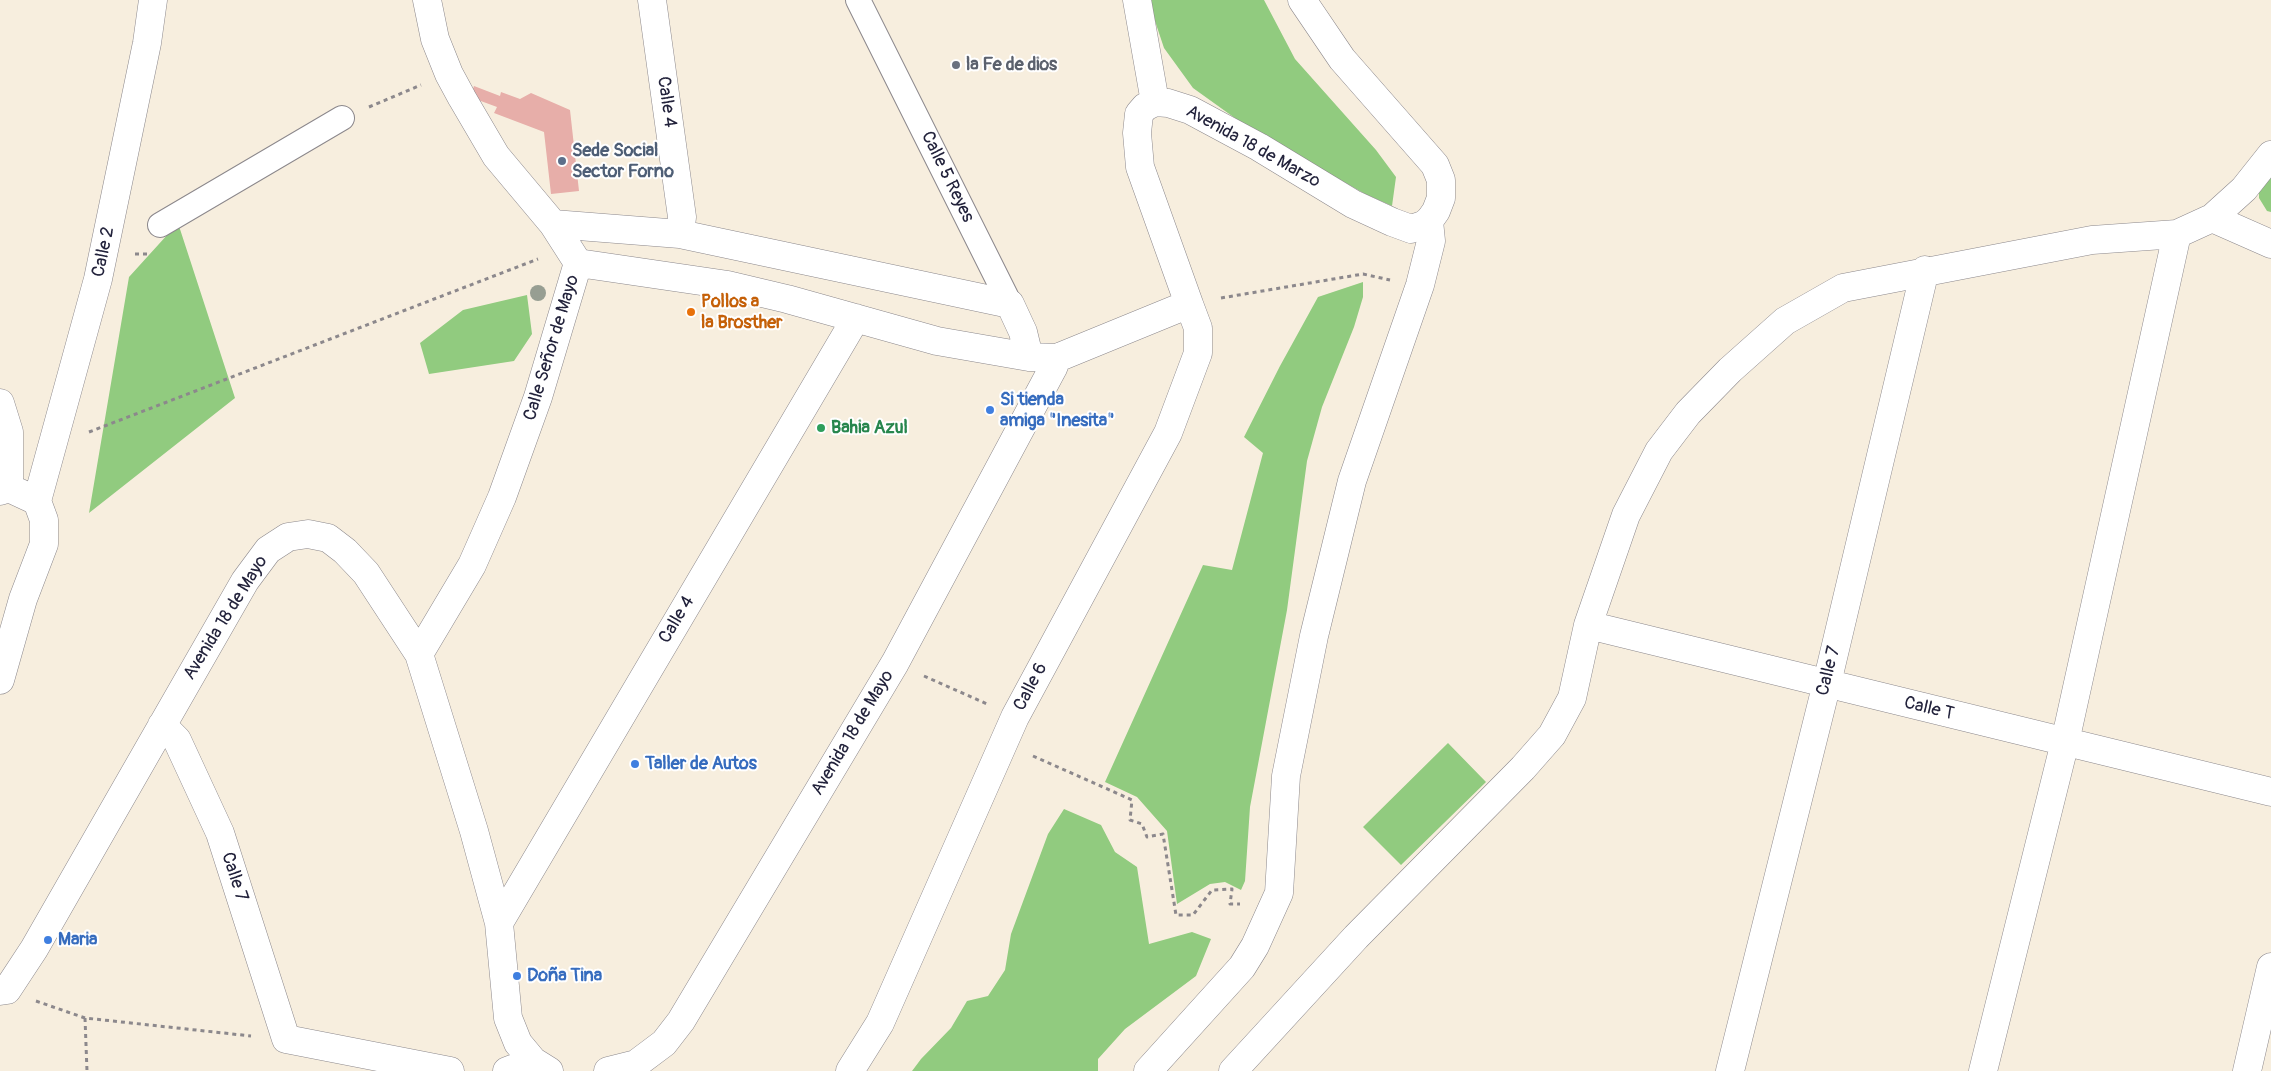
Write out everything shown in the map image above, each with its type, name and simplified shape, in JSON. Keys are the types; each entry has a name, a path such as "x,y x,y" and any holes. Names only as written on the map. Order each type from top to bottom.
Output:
{"street":[{"name":"Calle 2","path":"37,501 98,278 141,72 153,0"},
{"path":"427,0 435,39 449,74 496,156 553,224 573,255 728,285 938,341 1029,357 1057,358 1189,304 1140,167 1137,134 1139,114 1145,107 1155,102 1137,0"},
{"name":"Calle 4","path":"652,0 682,216 680,234"},
{"name":"Calle 5 Reyes","path":"858,0 1010,304 1023,332 1029,357"},
{"path":"1148,1071 1242,967 1255,946 1279,893 1286,776 1314,636 1352,481 1420,286 1431,241 1429,220 1436,211 1441,198 1441,180 1435,164 1342,59 1302,0"},
{"name":"Avenida 18 de Marzo","path":"1155,102 1168,103 1190,110 1259,147 1353,204 1392,222 1411,229 1423,225 1429,220"},
{"path":"160,225 342,118"},
{"path":"1233,1071 1356,937 1523,768 1552,735 1572,698 1588,625 1626,515 1659,451 1688,413 1730,370 1785,321 1843,288 1925,270 2092,240 2177,234 2212,218 2244,189 2271,155"},
{"path":"2212,218 2271,244"},
{"path":"553,224 680,234 1010,304"},
{"path":"1983,1071 2065,742 2177,234"},
{"name":"Calle Señor de Mayo","path":"419,654 472,565 502,497 538,397 573,255"},
{"name":"Calle 7","path":"1730,1071 1925,270"},
{"name":"Calle 6","path":"850,1071 880,1023 1015,717 1168,433 1198,353 1198,328 1189,304"},
{"name":"Calle 4","path":"499,923 856,318"},
{"name":"Avenida 18 de Mayo","path":"608,1071 636,1064 664,1043 681,1021 895,663 1054,368 1057,358"},
{"path":"0,403 9,432 5,489 37,501 44,520 44,544 23,599 0,680"},
{"name":"Avenida 18 de Mayo","path":"4,991 34,949 245,581 268,550 288,538 308,534 328,538 345,551 366,573 419,654 474,831 499,923 508,1018 518,1043 541,1066"},
{"name":"Calle T","path":"1588,625 2271,792"},
{"name":"Calle 7","path":"162,725 177,740 220,833 286,1039"},
{"path":"2248,1071 2271,967"},
{"path":"286,1039 450,1071"},
{"path":"507,1071 541,1066"}],"path":[{"path":"342,118 449,74"},
{"path":"52,446 573,255"},
{"path":"1189,304 1363,274 1420,286"},
{"path":"895,663 1015,717"},
{"path":"1004,744 1132,800 1130,820 1142,824 1146,837 1163,834 1176,915 1192,914 1212,890 1232,889 1230,904 1255,903 1279,893"},
{"path":"4,991 85,1018 286,1039"},
{"path":"85,1018 87,1071"}],"green space":[{"path":"1148,0 1264,0 1295,59 1376,150 1396,177 1392,206 1365,194 1246,126 1193,88 1164,48"},
{"path":"2271,171 2271,212 2267,211 2259,198 2259,188"},
{"path":"178,223 235,398 89,513 129,277"},
{"path":"1363,282 1363,297 1354,327 1322,407 1307,461 1287,610 1250,807 1245,881 1241,890 1225,882 1210,884 1177,904 1167,831 1137,797 1105,782 1203,565 1232,570 1263,453 1244,437 1280,366 1318,297"},
{"path":"527,295 532,334 514,361 429,374 420,343 463,310"},
{"path":"1448,743 1486,782 1401,865 1363,827"},
{"path":"1064,809 1101,825 1115,852 1137,867 1149,944 1192,932 1211,939 1196,976 1125,1029 1098,1059 1098,1071 912,1071 951,1028 967,1001 988,996 1005,970 1011,934 1048,834"}],"building":[{"name":"Sede Social Sector Forno","path":"474,86 500,96 501,92 520,99 531,93 570,110 579,191 551,194 544,132 494,113 497,107 470,97"}],"place":[{"name":"la Fe de dios","path":"956,65"},
{"name":"Sede Social Sector Forno","path":"562,161"},
{"name":"Pollos a la Brosther","path":"691,312"},
{"name":"Si tienda amiga \"Inesita\"","path":"990,410"},
{"name":"Bahia Azul","path":"821,428"},
{"name":"Taller de Autos","path":"635,764"},
{"name":"Maria","path":"48,940"},
{"name":"Doña Tina","path":"517,976"}]}
